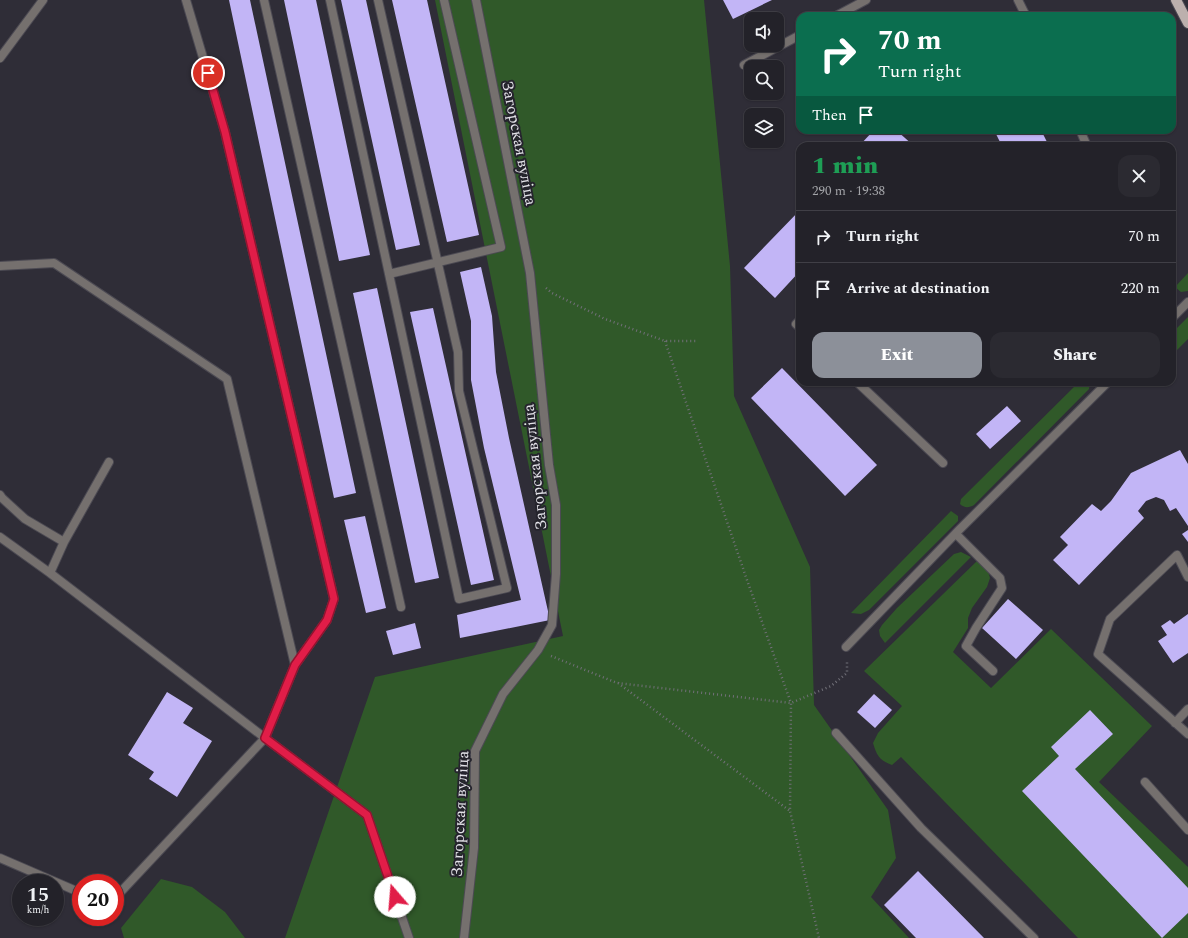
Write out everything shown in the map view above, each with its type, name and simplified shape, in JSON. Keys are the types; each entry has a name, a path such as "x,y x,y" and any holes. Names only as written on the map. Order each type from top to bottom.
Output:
{"main road":[{"path":"1176,0 1188,23"}],"street":[{"path":"0,58 43,0"},
{"path":"124,888 265,738 295,665 327,620 334,599 225,132 186,0"},
{"path":"264,0 402,607"},
{"path":"330,0 459,599 507,588 459,391 458,352 378,0"},
{"path":"389,274 501,247 444,0"},
{"name":"Загорская вуліца","path":"464,938 474,848 475,751 503,694 538,650 552,625 556,574 556,505 549,465 530,273 476,0"},
{"path":"844,12 866,0"},
{"path":"1018,0 1024,12"},
{"path":"753,60 796,37"},
{"path":"0,266 54,263 227,379 295,665"},
{"path":"1176,314 1188,302"},
{"path":"861,386 944,463"},
{"path":"846,647 956,534 1104,386"},
{"path":"50,573 64,542 109,462"},
{"path":"0,495 25,519 64,542"},
{"path":"956,534 1000,578 1002,588 966,646 994,671"},
{"path":"0,537 50,573 367,815 408,938"},
{"path":"1188,577 1176,555 1110,619 1098,654 1188,734"},
{"path":"1175,723 1188,709"},
{"path":"836,733 921,828 1034,938"},
{"path":"1145,782 1188,830"},
{"path":"0,858 72,889"}],"path":[{"path":"530,273 552,293 605,319 665,342 696,341"},
{"path":"665,342 791,703 790,811 818,938"},
{"path":"617,683 791,703 831,686 847,673 846,647"},
{"path":"538,650 617,683 790,811"}],"green space":[{"path":"435,0 704,0 730,266 734,396 810,567 814,705 888,810 896,858 871,897 909,938 285,938 375,677 563,636"},
{"path":"1188,273 1188,291 1181,292 1176,288 1176,286"},
{"path":"1188,317 1188,339 1176,351 1176,329"},
{"path":"1075,386 1089,386 1089,389 974,505 970,507 963,506 960,504 961,499"},
{"path":"951,511 958,516 958,521 869,610 861,614 851,613"},
{"path":"961,552 971,557 885,643 880,636 879,630 882,625 897,608 954,554"},
{"path":"977,561 988,571 990,578 987,587 972,608 968,618 968,628 953,652 991,688 1051,629 1152,726 1099,782 1188,867 1188,938 1078,938 901,757 892,765 881,759 877,754 873,743 878,733 902,706 864,671"},
{"path":"161,879 192,887 225,912 245,938 124,938 121,928"}],"building":[{"path":"229,0 250,0 356,493 334,498"},
{"path":"284,0 316,0 370,255 339,261"},
{"path":"341,0 366,0 420,245 396,250"},
{"path":"392,0 427,0 479,235 447,242"},
{"path":"723,0 772,0 747,12 744,12 744,14 733,19"},
{"path":"870,134 900,134 910,142 863,142"},
{"path":"996,134 1043,134 1047,142 1000,142"},
{"path":"796,214 796,275 775,298 744,268"},
{"path":"481,267 492,316 496,372 509,438 550,620 460,638 457,615 521,600 484,448 471,380 471,321 460,272"},
{"path":"377,288 439,578 415,583 353,293"},
{"path":"433,308 494,580 471,585 410,312"},
{"path":"782,368 796,382 796,386 800,386 877,465 845,496 751,398"},
{"path":"1007,406 1021,421 990,449 976,434"},
{"path":"1180,450 1188,464 1188,526 1176,508 1170,511 1164,500 1156,497 1146,501 1138,511 1144,518 1079,585 1053,560 1068,545 1060,537 1092,504 1101,511 1111,501 1131,473"},
{"path":"365,516 386,608 366,613 344,520"},
{"path":"1188,530 1188,542 1182,534"},
{"path":"1008,599 1043,630 1016,659 982,628"},
{"path":"1188,614 1188,653 1173,663 1158,641 1167,635 1161,626 1170,620 1174,624"},
{"path":"415,623 421,648 393,655 386,631"},
{"path":"167,692 193,708 183,723 212,741 177,797 149,779 154,772 128,755"},
{"path":"874,694 892,710 875,728 857,712"},
{"path":"1090,710 1113,734 1075,769 1188,888 1188,913 1162,938 1022,791 1059,756 1051,747"},
{"path":"918,871 984,938 916,938 884,905"}],"route":[{"path":"208,73 225,132 334,599 327,620 295,665 265,738 367,815 395,897"}]}
